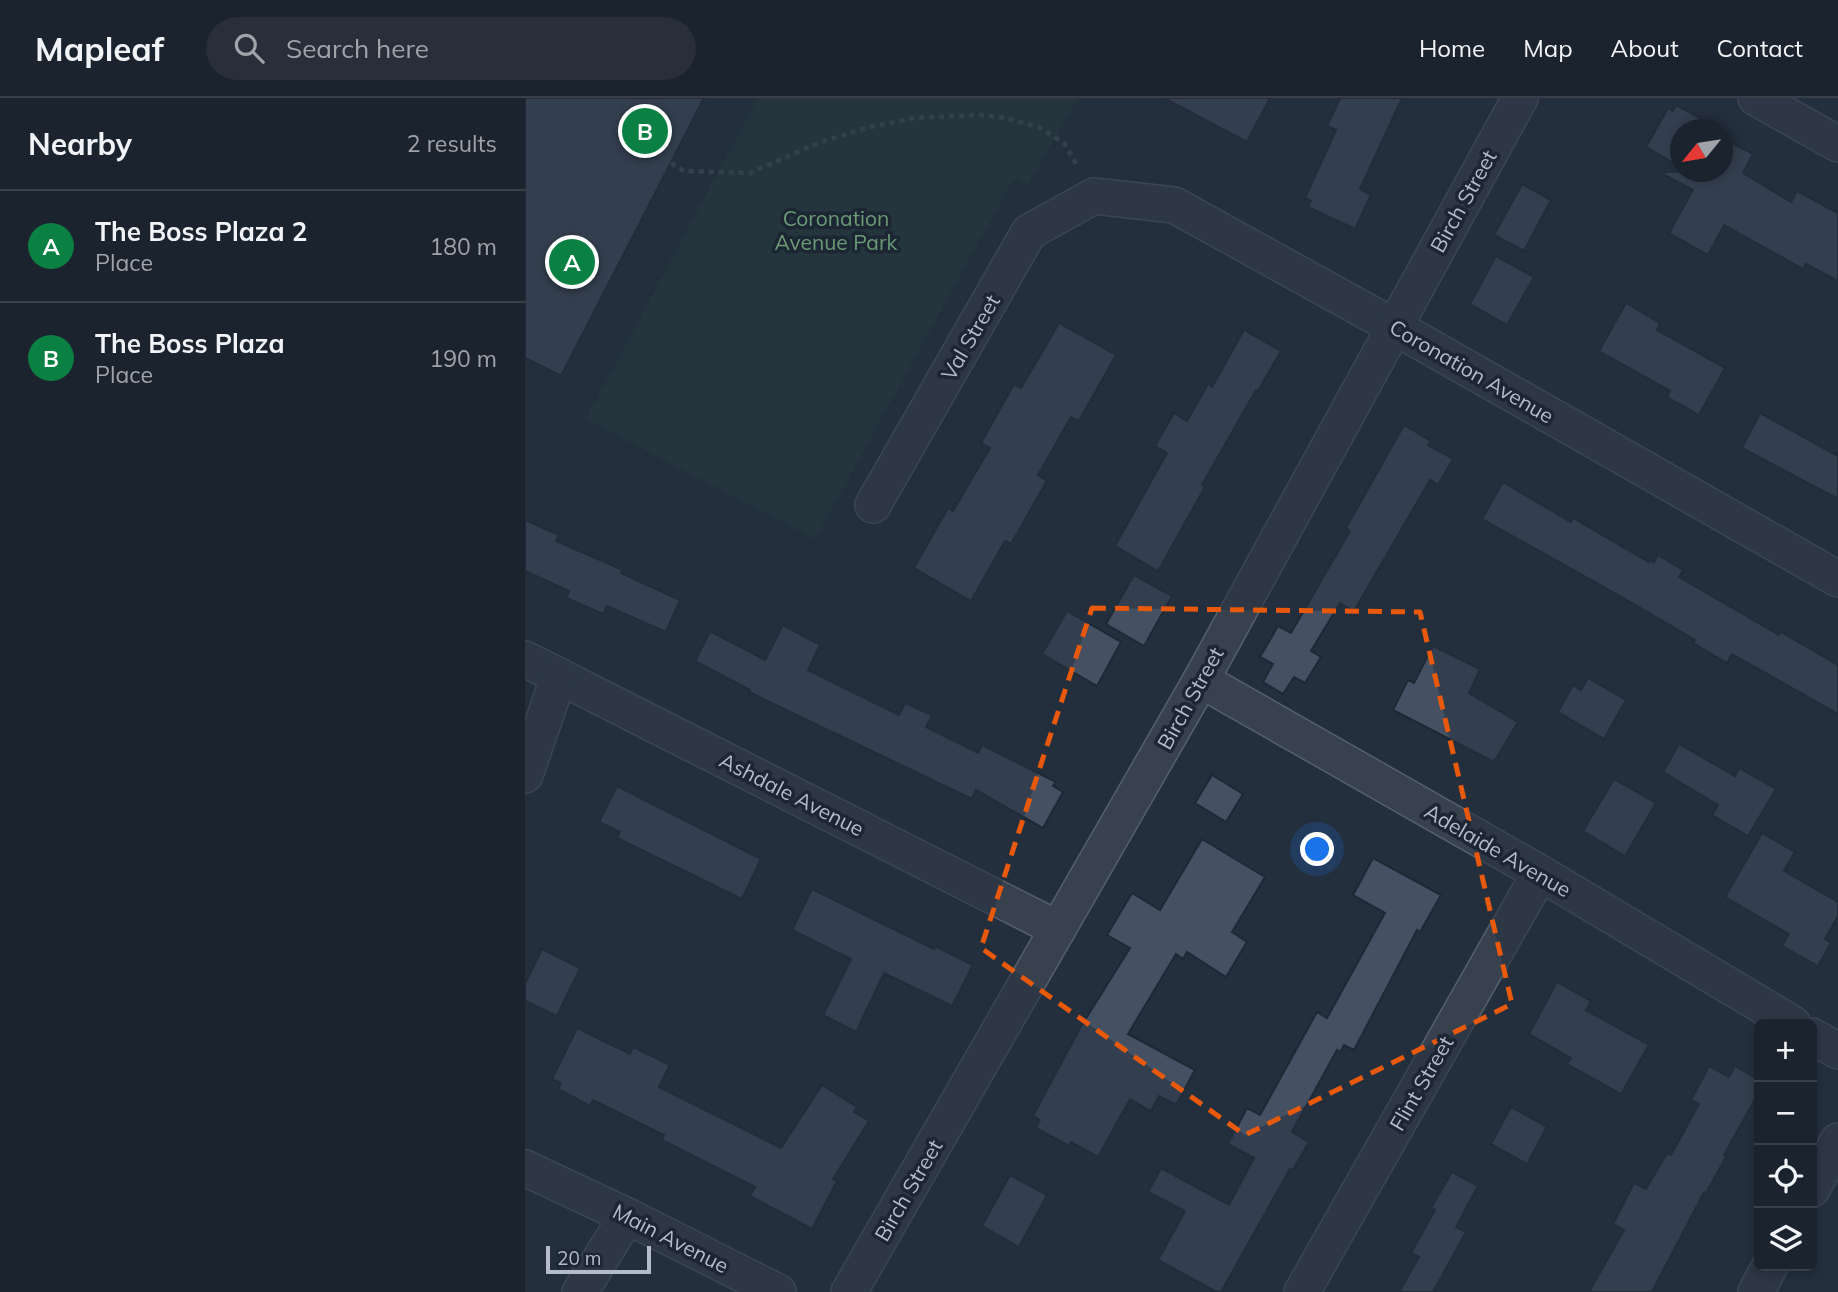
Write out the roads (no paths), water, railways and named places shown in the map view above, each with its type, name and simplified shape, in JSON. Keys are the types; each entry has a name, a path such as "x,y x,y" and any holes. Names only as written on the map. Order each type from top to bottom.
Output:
{"street":[{"name":"Birch Street","path":"849,1292 1201,680 1520,98"},
{"path":"1756,98 1838,144"},
{"name":"Coronation Avenue","path":"1094,196 1174,205 1838,579"},
{"name":"Val Street","path":"873,505 1029,232 1094,196"},
{"name":"Ashdale Avenue","path":"525,659 1058,929"},
{"path":"525,775 559,676"},
{"name":"Adelaide Avenue","path":"1201,680 1540,873 1785,1019"},
{"name":"Flint Street","path":"1302,1292 1540,873"},
{"path":"1817,1039 1838,1051"},
{"path":"1817,1180 1838,1141"},
{"name":"Main Avenue","path":"525,1168 778,1292"},
{"path":"580,1292 627,1216"},
{"path":"1756,1292 1767,1271"}],"place":[{"name":"The Boss Plaza","path":"645,131"},
{"name":"The Boss Plaza 2","path":"572,262"}],"park label":[{"name":"Coronation Avenue Park","path":"836,230"}]}
